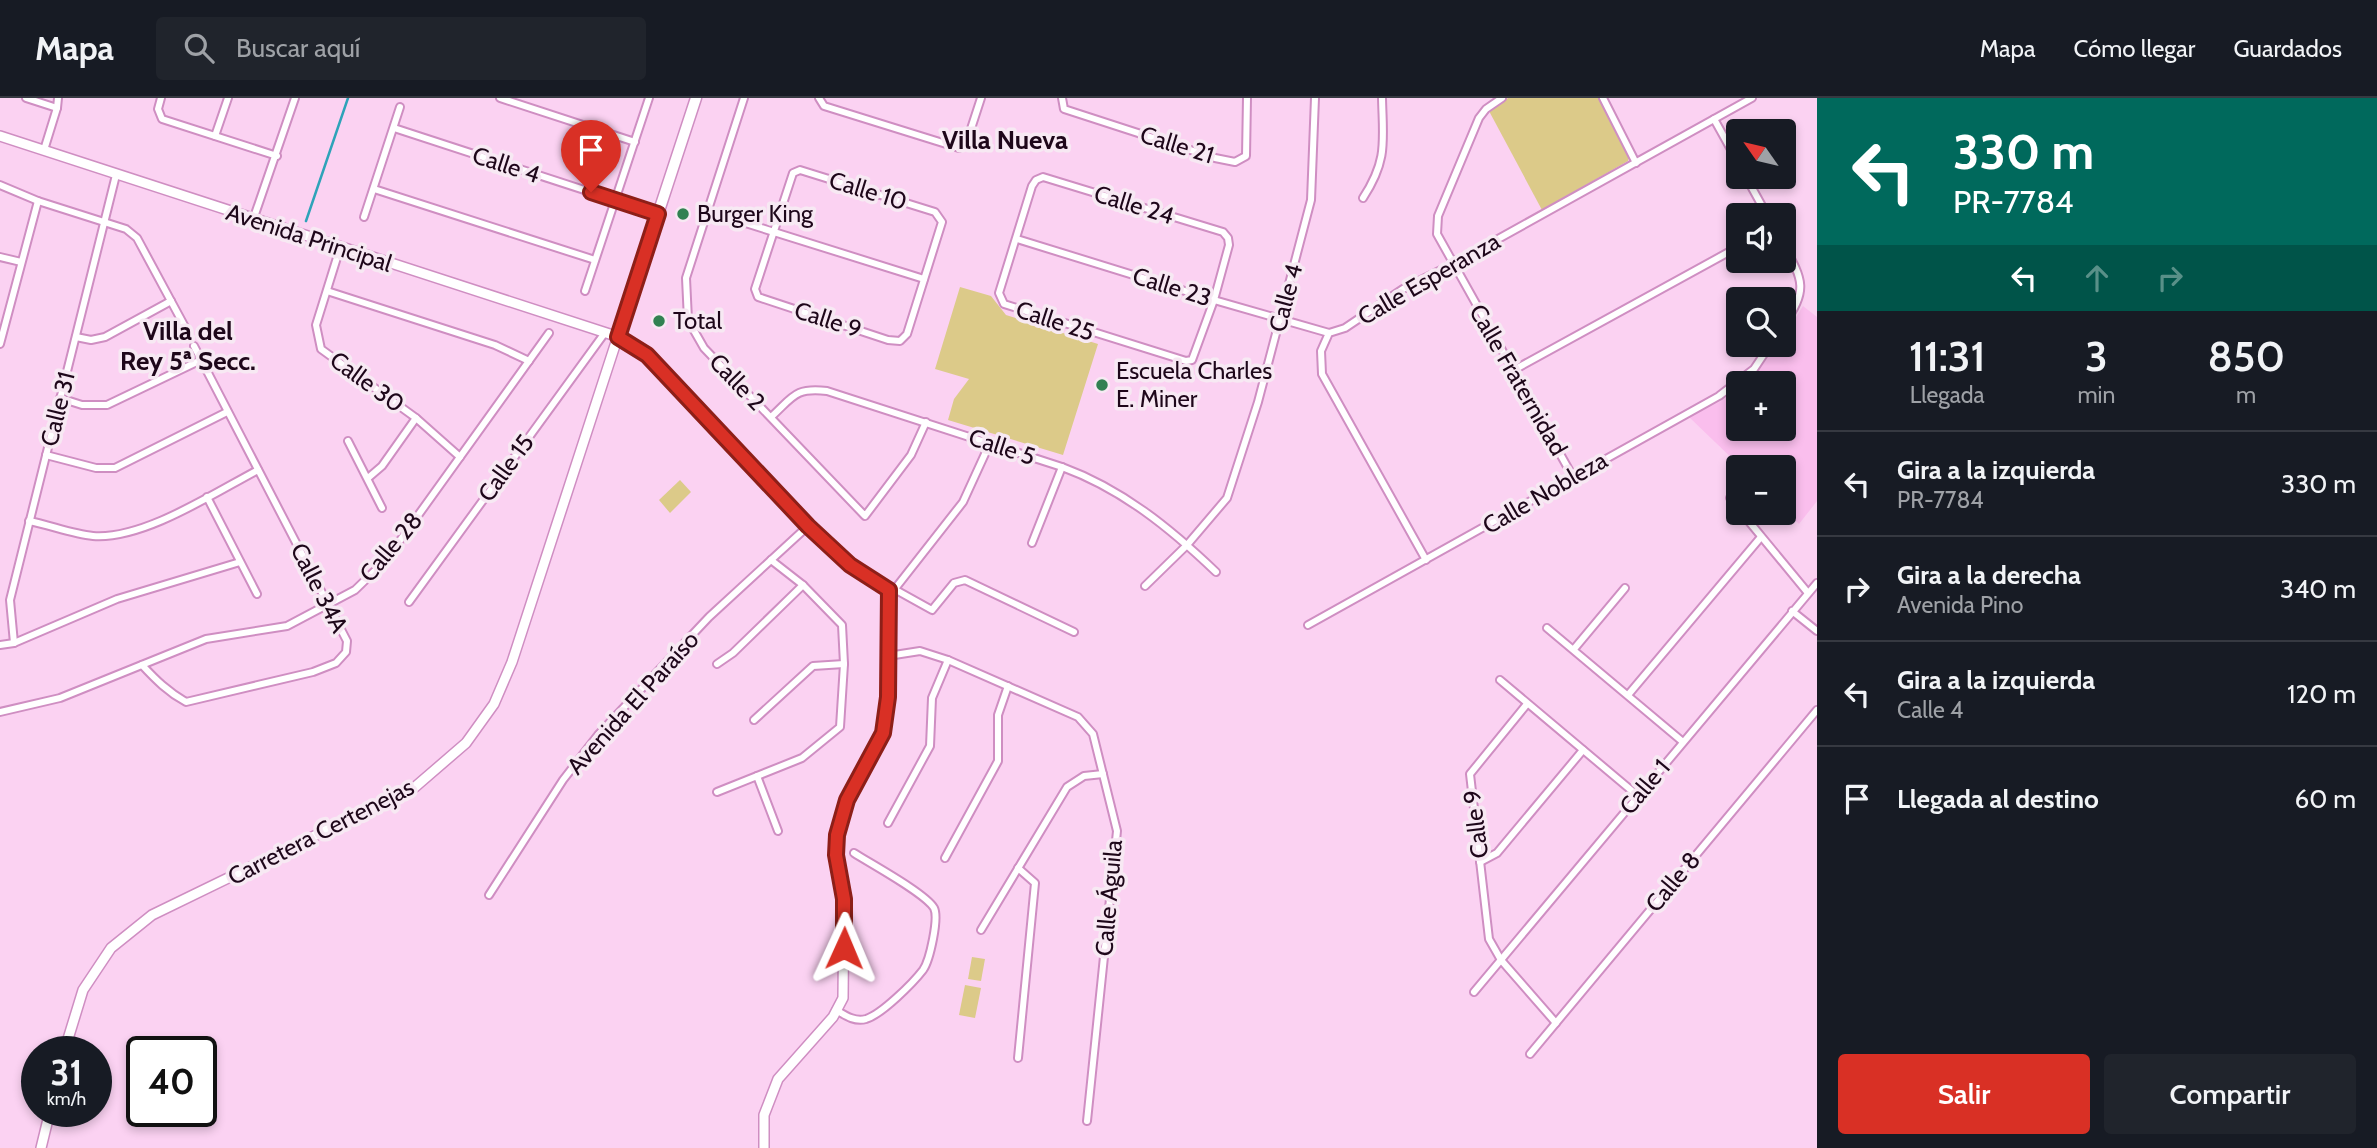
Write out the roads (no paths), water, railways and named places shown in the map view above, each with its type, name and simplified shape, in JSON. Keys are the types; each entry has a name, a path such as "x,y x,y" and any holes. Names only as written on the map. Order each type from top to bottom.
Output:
{"main road":[{"path":"618,337 696,98"}],"street":[{"path":"26,98 57,108"},
{"path":"44,150 58,98"},
{"path":"161,98 158,109 162,118 277,156"},
{"path":"215,136 228,98"},
{"path":"253,220 295,98"},
{"path":"500,98 635,142"},
{"path":"585,291 649,98"},
{"name":"Calle 2","path":"744,98 686,278 688,320 704,348 865,516 911,455 926,422"},
{"path":"819,98 824,106 959,148 967,141 981,98"},
{"name":"Calle 21","path":"1062,98 1063,108 1214,158 1235,162 1245,156 1247,98"},
{"name":"Calle 4","path":"1145,586 1187,545 1227,498 1255,412 1311,200 1315,98"},
{"path":"1363,198 1376,179 1383,153 1382,98"},
{"name":"Calle Fraternidad","path":"1502,98 1486,109 1479,118 1438,216 1437,234 1573,477"},
{"path":"1603,98 1636,163"},
{"name":"Calle Esperanza","path":"1426,560 1322,374 1321,351 1329,333 1345,328 1403,289 1752,98"},
{"path":"364,218 400,107"},
{"path":"1714,119 1726,140"},
{"name":"Calle 4","path":"394,128 658,214"},
{"name":"Avenida Principal","path":"0,136 618,337"},
{"name":"Calle 10","path":"772,232 793,173 800,170 935,212 942,222 924,279"},
{"name":"Calle 31","path":"14,643 10,600 116,175"},
{"name":"Calle 24","path":"1017,239 1032,186 1036,180 1043,177 1223,232 1229,245 1214,300"},
{"path":"0,185 38,201 125,229 137,238 185,327"},
{"path":"374,188 595,260"},
{"path":"0,344 38,201"},
{"path":"707,211 924,279"},
{"name":"Calle 9","path":"772,232 755,289 758,297 888,340 900,341 907,334 924,279"},
{"name":"Calle 23","path":"1017,239 1329,333"},
{"name":"Calle 25","path":"1017,239 999,293 1004,304 1117,341 1186,361 1192,360 1214,300"},
{"name":"Calle 30","path":"340,248 316,325 321,349 416,418 460,457"},
{"path":"1512,371 1726,254"},
{"path":"0,257 21,262"},
{"path":"1796,268 1802,291 1796,306"},
{"path":"327,291 495,345 529,361"},
{"path":"76,337 91,340 105,337 171,301"},
{"name":"Calle 28","path":"0,712 60,698 206,639 287,626 355,590 386,560 549,333"},
{"name":"Calle 15","path":"409,602 604,334"},
{"path":"618,337 647,355 808,526 850,565 932,610 954,583 965,580 1074,632"},
{"name":"Carretera Certenejas","path":"69,1036 83,990 111,948 152,915 415,787 466,743 494,704 512,662 618,337"},
{"name":"Calle 34A","path":"142,665 166,689 186,702 313,672 336,663 346,652 347,641 194,346"},
{"name":"Calle Nobleza","path":"1308,625 1719,396 1754,369 1762,357"},
{"path":"61,398 82,405 107,405 201,360"},
{"name":"Calle 5","path":"771,418 795,395 808,389 827,391 1062,467 1091,478 1130,499 1216,572"},
{"path":"46,455 96,468 115,468 227,412"},
{"path":"368,478 382,466 416,418"},
{"path":"348,440 382,508"},
{"path":"764,1148 764,1115 778,1080 843,998 844,899 836,855 837,835 847,800 883,733 888,697 892,590 963,502 990,443"},
{"path":"1032,543 1062,467"},
{"path":"29,520 93,536 120,534 154,524 258,470"},
{"path":"207,497 257,594"},
{"path":"1752,525 1808,593"},
{"name":"Avenida El Paraíso","path":"489,895 563,780 598,735 709,617 808,526"},
{"path":"1628,695 1761,537"},
{"path":"717,792 802,758 839,727 844,664 842,625 803,585 771,560"},
{"path":"0,645 14,643 117,599 240,562"},
{"name":"Calle 1","path":"1474,992 1817,583"},
{"path":"717,664 733,653 803,585"},
{"path":"1574,649 1625,588"},
{"path":"1792,611 1817,631"},
{"path":"1548,628 1683,742"},
{"name":"Calle Águila","path":"888,656 920,652 948,660 1078,717 1094,734 1117,831 1087,1121"},
{"path":"888,823 930,746 932,698 948,660"},
{"path":"754,720 813,666 844,664"},
{"path":"1500,680 1638,796"},
{"path":"945,858 998,761 998,715 1008,687"},
{"name":"Calle 9","path":"1500,961 1489,939 1470,774 1527,704"},
{"name":"Calle 8","path":"1530,1054 1817,710"},
{"path":"1480,862 1497,853 1583,750"},
{"path":"981,930 1067,787 1084,776 1103,774"},
{"path":"757,776 778,831"},
{"path":"836,1010 859,1020 882,1010 924,968 936,925 936,914 928,901 854,853"},
{"path":"1018,868 1035,883 1018,1058"},
{"path":"1500,961 1556,1023"},
{"path":"41,1148 46,1127"}],"waterway":[{"path":"306,221 348,98"}],"place":[{"name":"Burger King","path":"683,214"},
{"name":"Total","path":"659,321"},
{"name":"Escuela Charles E. Miner","path":"1102,385"}],"district":[{"name":"Villa Nueva","path":"1005,140"},
{"name":"Villa del Rey 5ª Secc.","path":"188,346"}]}
